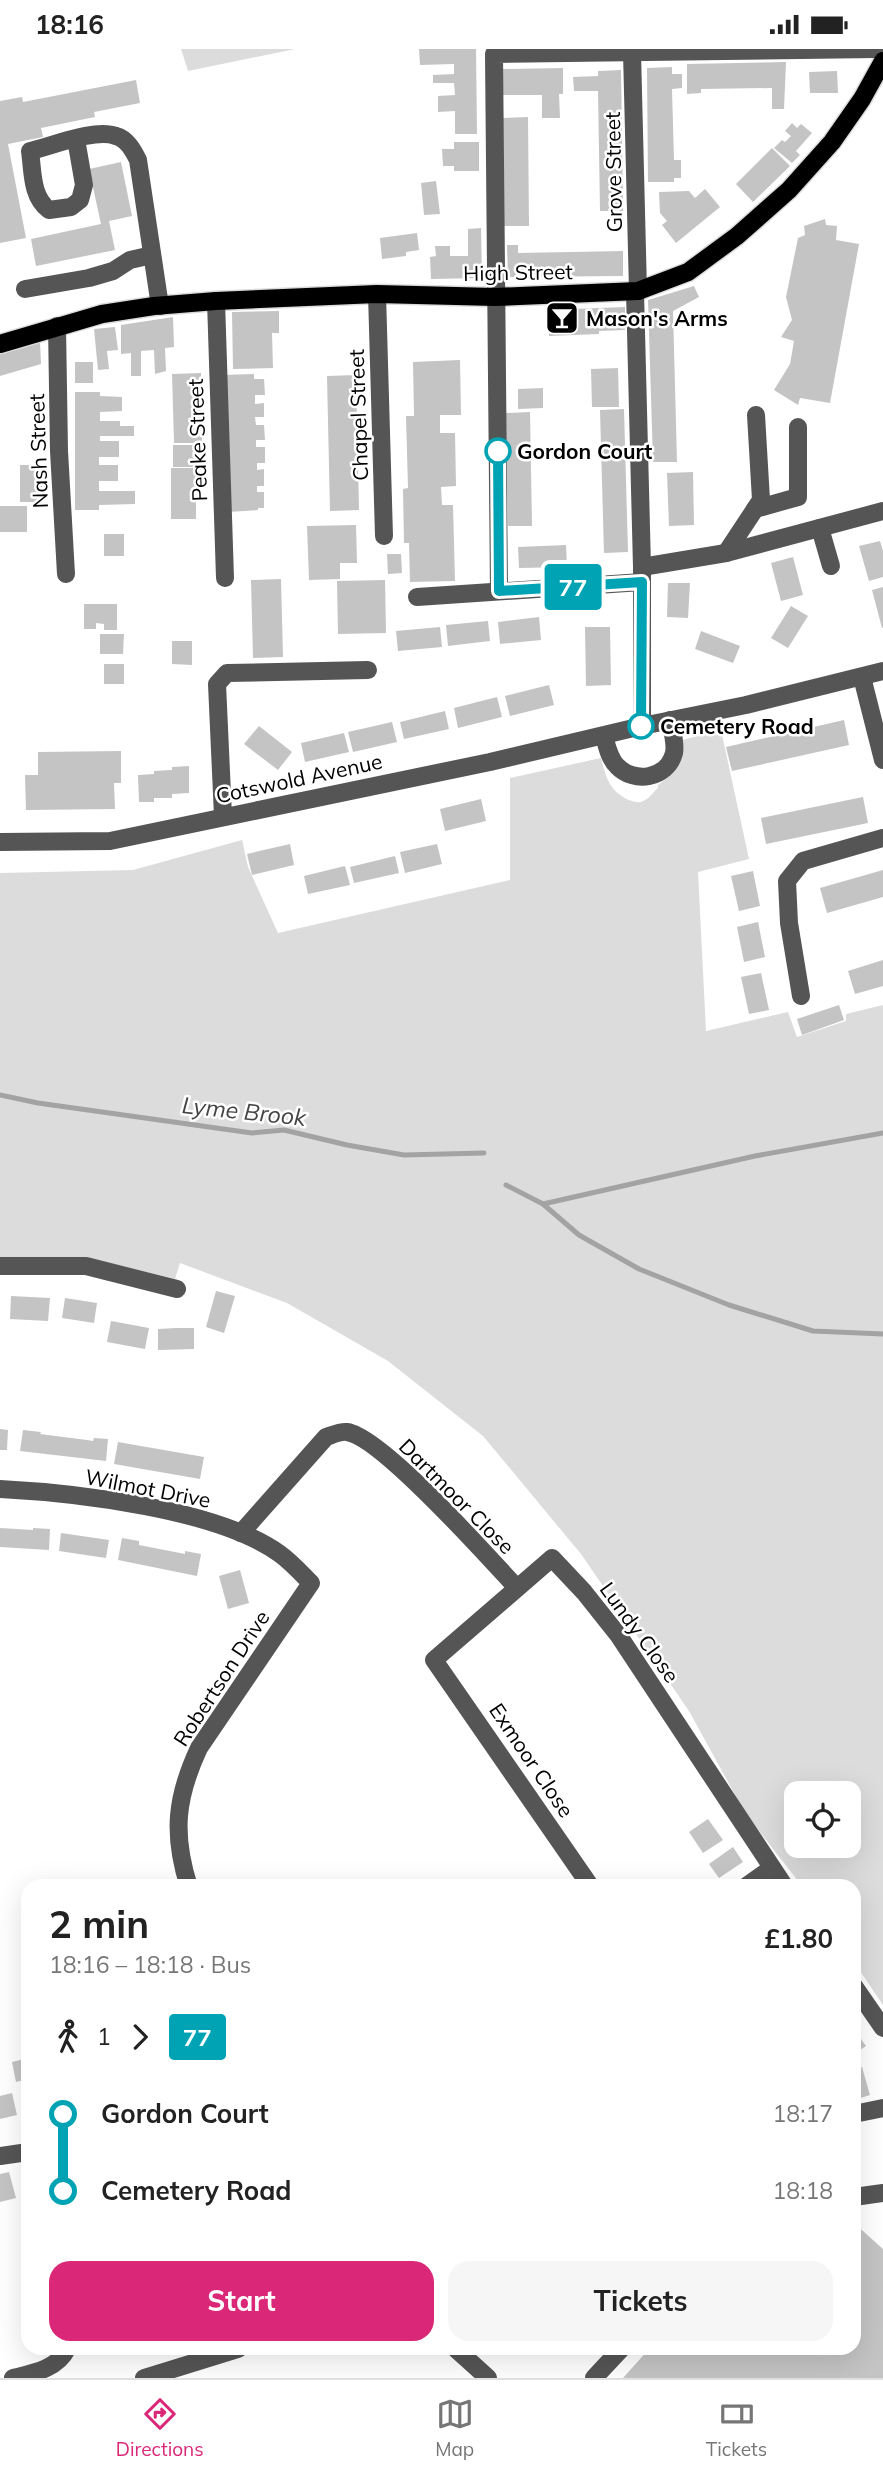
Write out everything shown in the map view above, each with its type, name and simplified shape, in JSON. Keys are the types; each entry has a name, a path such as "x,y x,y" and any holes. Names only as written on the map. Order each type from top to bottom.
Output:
{"main road":[{"name":"High Street","path":"0,344 102,314 216,301 377,294 495,297 637,291 688,272 737,236 789,190 832,142 862,99 883,61"}],"street":[{"path":"499,591 494,54 876,49"},
{"name":"Grove Street","path":"632,52 637,291"},
{"path":"76,139 100,133 118,136 131,146 138,160 160,306"},
{"path":"25,289 89,278 113,271 130,260 152,255"},
{"path":"637,291 642,726"},
{"name":"Chapel Street","path":"377,294 384,536"},
{"name":"Peake Street","path":"216,301 225,578"},
{"name":"Nash Street","path":"57,326 59,451 66,574"},
{"path":"726,553 761,500 756,415"},
{"path":"755,509 798,497 798,427"},
{"path":"417,597 642,575 883,511"},
{"path":"820,528 831,566"},
{"path":"223,816 217,684 227,673 368,670"},
{"name":"Cotswold Avenue","path":"0,842 110,841 490,762 642,726 746,705 883,671"},
{"path":"862,677 883,760"},
{"path":"604,736 609,754 620,768 634,777 653,776 668,765 675,750 670,720"},
{"path":"801,996 789,923 787,881 803,861 883,838"},
{"path":"0,1266 86,1266 177,1289"},
{"name":"Dartmoor Close","path":"241,1533 326,1437 346,1432 366,1440 419,1484 517,1588"},
{"name":"Wilmot Drive","path":"0,1489 122,1503 198,1518 241,1533 280,1554 312,1583"},
{"name":"Lundy Close","path":"435,1660 552,1558 584,1592 619,1636 772,1868"},
{"name":"Robertson Drive","path":"187,1879 177,1840 183,1790 190,1769 200,1748 312,1583"},
{"name":"Exmoor Close","path":"435,1660 586,1879"},
{"path":"756,1879 772,1868 780,1879"},
{"path":"861,1996 883,2028"},
{"path":"861,2113 883,2108"},
{"path":"0,2156 21,2155"},
{"path":"13,2378 35,2373 55,2364 62,2355"},
{"path":"144,2378 219,2355"},
{"path":"463,2355 488,2378"},
{"path":"594,2378 615,2355"}],"shaded area":[{"path":"181,49 295,49 188,71"},
{"path":"721,730 749,859 698,872 706,1031 788,1012 797,1037 846,1021 846,1014 883,1005 883,2005 861,1972 861,1879 797,1879 745,1813 689,1711 581,1554 483,1436 388,1361 287,1303 180,1263 175,1279 97,1260 0,1261 0,873 133,870 242,840 248,867 278,933 510,880 510,778 601,758 613,788 629,800 641,802 674,771 680,760 682,740"}],"building":[{"path":"419,49 476,49 477,134 455,134 455,111 438,112 438,96 455,95 454,83 433,83 433,75 454,74 454,64 420,65"},
{"path":"786,62 784,109 772,109 772,88 701,89 701,93 687,94 687,64"},
{"path":"672,67 672,74 682,74 682,88 672,89 674,160 681,160 681,178 674,178 674,182 648,182 647,68"},
{"path":"563,68 563,94 559,94 560,118 542,118 542,95 502,95 502,69"},
{"path":"621,70 623,211 600,211 598,91 574,91 573,77 598,76 598,71"},
{"path":"837,71 838,93 810,93 809,72"},
{"path":"136,80 140,103 94,112 95,117 41,128 43,137 8,144 26,238 0,243 0,101 22,97 23,102"},
{"path":"528,117 529,226 504,226 503,118"},
{"path":"792,123 797,128 801,124 812,133 796,151 800,155 792,163 774,148 791,136 785,131"},
{"path":"454,142 479,142 479,171 454,171 454,166 443,166 442,149 454,149"},
{"path":"772,148 790,166 753,202 736,184"},
{"path":"121,162 132,216 109,221 115,250 36,266 31,239 101,224 89,169"},
{"path":"436,181 440,214 424,215 421,183"},
{"path":"705,189 720,207 676,243 662,225 667,221 660,213 659,192 689,191 695,198"},
{"path":"825,219 826,225 837,226 836,240 859,244 830,403 800,398 798,405 774,390 790,364 794,341 781,337 792,320 786,297 798,238 805,235 804,226"},
{"path":"481,228 482,278 431,279 430,257 436,256 435,246 450,246 450,256 468,256 468,229"},
{"path":"417,233 419,250 406,252 406,256 382,259 380,238"},
{"path":"507,245 518,245 518,253 623,251 623,276 508,277"},
{"path":"694,286 699,297 673,311 677,462 653,462 648,300"},
{"path":"625,307 625,330 549,336 548,310"},
{"path":"279,311 279,333 272,333 273,368 233,369 232,312"},
{"path":"173,317 174,347 165,348 166,371 155,374 154,350 141,351 141,376 131,376 131,353 121,354 121,325"},
{"path":"115,327 118,350 107,351 109,369 98,370 94,329"},
{"path":"40,341 41,364 0,376 0,353"},
{"path":"460,360 461,415 440,415 440,433 455,433 456,486 441,487 442,505 453,505 455,581 410,582 409,543 404,543 403,489 408,488 406,416 414,416 413,362"},
{"path":"75,362 93,362 93,383 75,383"},
{"path":"618,368 619,407 592,407 591,369"},
{"path":"201,373 202,443 174,443 172,374"},
{"path":"254,374 254,379 264,379 265,395 255,395 255,404 264,403 264,417 255,417 256,425 264,425 265,440 256,440 256,447 265,447 265,463 257,463 257,470 264,469 264,486 257,486 257,492 264,492 264,508 228,512 224,375"},
{"path":"356,375 359,510 330,511 327,376"},
{"path":"543,388 543,408 518,409 518,389"},
{"path":"75,392 100,392 100,396 122,397 122,411 100,412 100,421 120,421 120,426 134,426 134,436 100,436 100,441 119,441 119,457 99,457 99,465 118,465 118,481 99,481 99,491 135,491 135,504 99,505 99,510 75,510"},
{"path":"624,409 628,552 604,553 600,410"},
{"path":"530,412 532,526 508,526 505,413"},
{"path":"173,445 196,445 196,467 173,467"},
{"path":"20,465 42,465 42,502 20,502"},
{"path":"171,468 196,468 196,519 171,519"},
{"path":"693,472 694,525 669,526 667,473"},
{"path":"0,506 27,506 27,532 0,532"},
{"path":"356,525 357,563 340,563 340,579 309,580 307,526"},
{"path":"104,534 124,534 124,556 104,556"},
{"path":"880,541 883,551 883,577 869,581 859,546"},
{"path":"566,545 567,567 519,568 518,547"},
{"path":"387,554 401,554 402,573 388,574"},
{"path":"793,557 803,595 781,601 771,563"},
{"path":"281,579 283,657 253,658 251,580"},
{"path":"385,580 386,633 338,634 337,581"},
{"path":"668,583 690,583 688,618 667,617"},
{"path":"883,587 883,628 882,628 872,590"},
{"path":"84,604 117,604 117,630 104,630 104,624 96,623 96,629 84,629"},
{"path":"791,606 808,616 788,648 771,638"},
{"path":"539,617 541,640 500,644 498,622"},
{"path":"488,621 490,641 448,646 446,625"},
{"path":"440,627 442,647 398,651 396,631"},
{"path":"585,627 610,627 611,685 586,686"},
{"path":"701,631 740,646 733,663 695,649"},
{"path":"100,634 124,634 123,654 100,654"},
{"path":"172,641 192,641 192,665 172,664"},
{"path":"104,664 124,664 124,684 104,684"},
{"path":"549,685 554,705 510,716 505,696"},
{"path":"497,697 502,717 458,728 454,708"},
{"path":"445,711 449,729 404,739 400,722"},
{"path":"844,720 849,745 732,771 726,747"},
{"path":"392,722 397,742 353,752 348,732"},
{"path":"259,726 292,752 278,770 244,744"},
{"path":"344,733 349,752 305,762 301,743"},
{"path":"121,751 121,783 114,783 115,809 26,810 25,775 38,775 38,752"},
{"path":"189,766 189,793 172,794 172,798 154,798 154,802 139,802 138,775"},
{"path":"863,797 868,823 766,844 761,818"},
{"path":"481,799 486,821 445,831 440,809"},
{"path":"290,844 294,865 252,875 247,854"},
{"path":"437,844 442,864 405,873 400,852"},
{"path":"395,856 399,873 354,883 350,867"},
{"path":"345,866 350,885 308,894 304,876"},
{"path":"883,870 883,897 827,913 820,888"},
{"path":"753,871 760,906 739,911 731,876"},
{"path":"758,922 765,957 744,962 737,927"},
{"path":"883,960 883,986 855,994 848,971"},
{"path":"761,973 769,1010 749,1014 741,977"},
{"path":"839,1005 844,1020 802,1035 797,1019"},
{"path":"216,1291 235,1296 224,1333 206,1327"},
{"path":"11,1296 50,1298 48,1321 10,1319"},
{"path":"65,1298 97,1303 94,1323 62,1318"},
{"path":"111,1321 149,1328 145,1349 107,1342"},
{"path":"194,1328 194,1349 158,1350 158,1329"},
{"path":"0,1429 8,1430 7,1450 0,1450"},
{"path":"23,1430 93,1441 94,1438 108,1439 106,1461 20,1451"},
{"path":"118,1442 204,1457 200,1479 114,1464"},
{"path":"0,1528 50,1529 49,1550 0,1547"},
{"path":"61,1533 109,1540 106,1558 59,1551"},
{"path":"122,1538 139,1541 139,1545 185,1554 185,1551 201,1554 197,1576 118,1560"},
{"path":"240,1570 249,1603 228,1609 219,1576"},
{"path":"708,1819 723,1840 703,1853 689,1832"},
{"path":"733,1847 743,1862 719,1878 709,1864"},
{"path":"21,2060 21,2081 16,2082 12,2062"},
{"path":"861,2067 870,2095 861,2098"},
{"path":"12,2093 17,2115 0,2119 0,2096"},
{"path":"9,2172 16,2198 0,2202 0,2174"},
{"path":"861,2229 883,2249 883,2378 623,2378 644,2355 861,2355"}],"waterway":[{"name":"Lyme Brook","path":"0,1095 38,1103 252,1133 284,1130 404,1155 484,1153"},
{"name":"Lyme Brook","path":"506,1185 543,1204 755,1156 883,1133"},
{"path":"543,1204 579,1235 639,1269 729,1305 813,1331 883,1334"}],"bus line":[{"name":"77","path":"498,451 499,591 642,582 641,726"}],"place":[{"name":"Mason's Arms","path":"562,318"},
{"name":"Gordon Court","path":"498,451"},
{"name":"Cemetery Road","path":"641,726"}]}
